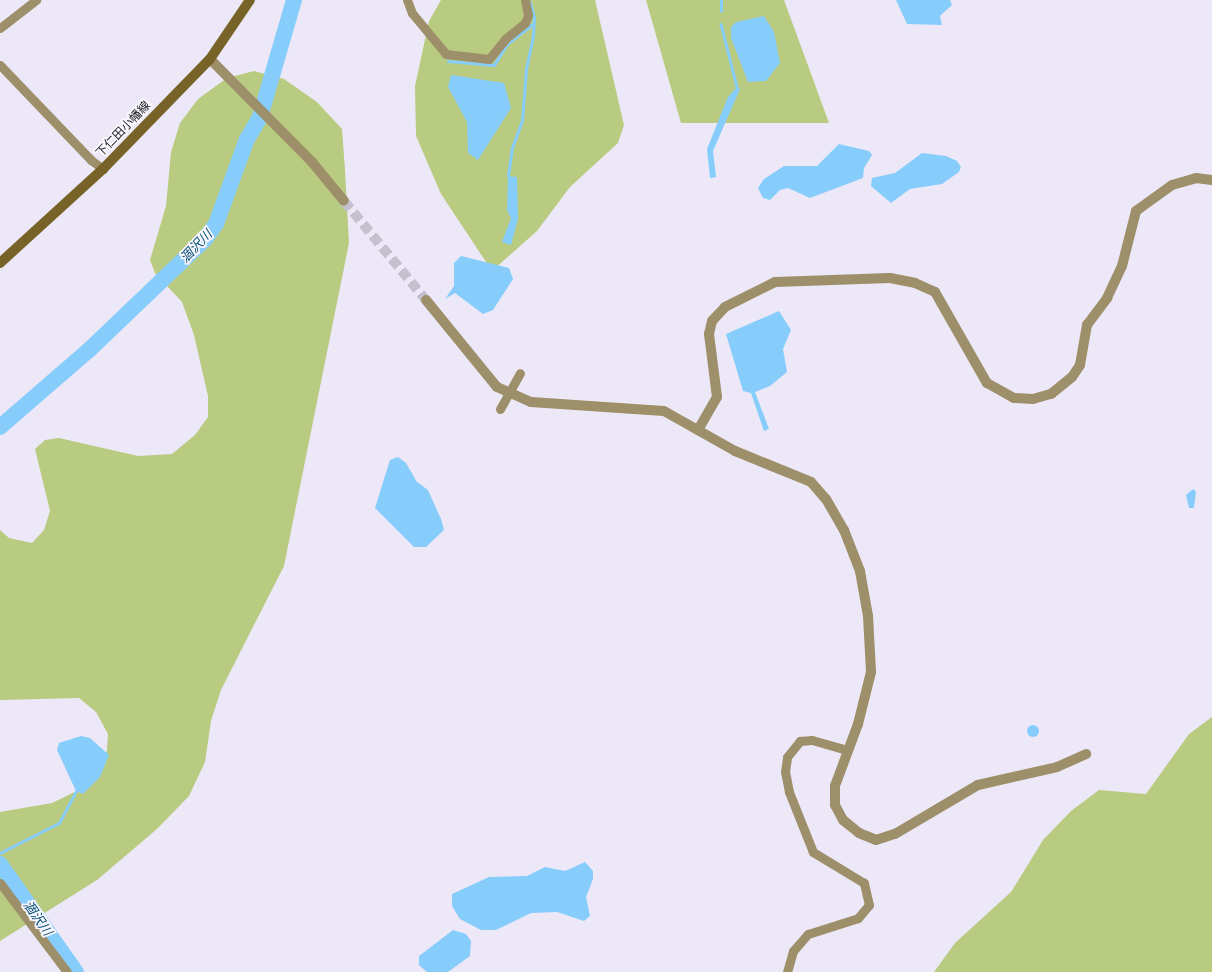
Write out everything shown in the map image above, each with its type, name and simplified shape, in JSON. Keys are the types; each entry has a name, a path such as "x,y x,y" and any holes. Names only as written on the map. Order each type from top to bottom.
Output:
{"main road":[{"name":"下仁田小幡線","path":"0,263 103,169 210,59 250,0"}],"street":[{"path":"0,28 36,0"},
{"path":"407,0 412,13 446,54 489,59 505,39 525,23 528,15 525,0"},
{"path":"210,59 277,127 344,201"},
{"path":"0,65 91,160 103,169"},
{"path":"698,430 717,397 709,334 712,321 725,307 776,282 890,278 915,283 935,292 987,383 1014,398 1033,399 1052,394 1072,377 1080,364 1087,325 1107,298 1122,266 1136,210 1172,185 1196,178 1212,180"},
{"path":"426,300 497,387 531,402 664,411 736,451 811,482 826,499 844,530 860,571 871,672 858,724 847,750 835,786 836,805 842,820 859,833 876,840 910,827 978,785 1057,767 1086,754"},
{"path":"500,410 520,373"},
{"path":"787,972 793,951 808,934 858,918 869,905 864,883 813,852 789,792 785,772 788,757 800,741 812,740 847,750"},
{"path":"0,883 67,972"}],"green space":[{"path":"441,0 595,0 624,125 618,143 570,187 537,231 492,271 441,194 416,136 415,86 429,21"},
{"path":"646,0 784,0 829,123 681,123"},
{"path":"254,71 284,79 317,102 342,129 345,170 349,243 284,566 221,690 211,721 205,762 189,796 157,829 97,880 0,941 0,812 52,803 93,783 106,763 108,734 96,712 79,698 0,700 0,530 9,538 32,543 44,530 50,511 35,449 45,440 59,438 138,456 172,454 195,435 208,417 208,396 194,335 182,302 155,273 150,260 166,206 171,152 180,123 198,99 227,78"},
{"path":"1212,717 1212,972 934,972 955,943 1011,892 1043,840 1071,811 1099,790 1146,794 1189,734"}],"water":[{"path":"896,0 950,0 952,5 940,16 942,25 907,24"},
{"path":"764,16 774,32 780,63 766,81 748,82 731,38 731,27 736,22"},
{"path":"451,75 504,83 511,108 478,160 468,153 467,122 448,87"},
{"path":"737,87 740,89 713,151 716,177 710,178 707,149 728,97"},
{"path":"839,144 869,151 872,155 864,168 863,178 810,198 788,188 780,190 770,200 763,198 758,188 764,179 784,166 817,166"},
{"path":"922,153 946,156 957,161 961,167 959,172 942,184 910,189 891,203 871,186 872,178 895,173"},
{"path":"508,176 517,177 518,219 511,245 502,242 511,218 507,210"},
{"path":"461,256 509,268 513,279 493,310 483,314 455,293 445,299 454,286 454,263"},
{"path":"779,311 791,330 783,349 787,372 770,386 755,392 769,429 764,431 751,393 743,391 726,334"},
{"path":"398,457 406,463 417,482 428,490 441,519 444,530 426,547 414,547 375,508 390,460"},
{"path":"1193,489 1196,492 1194,508 1189,508 1186,495"},
{"path":"1035,725 1038,726 1038,736 1031,737 1028,736 1027,729 1028,726"},
{"path":"81,736 90,738 109,755 100,777 83,794 76,791 57,750 59,743"},
{"path":"585,862 593,871 593,879 586,897 590,916 584,921 557,912 531,913 496,930 481,930 460,919 452,906 452,894 489,877 527,876 545,867 565,871"},
{"path":"453,930 466,934 471,941 470,956 448,972 427,972 419,965 419,956"}],"waterway":[{"name":"涸沢川","path":"0,427 89,350 205,239 216,224 247,139 260,117 294,0"},
{"path":"721,0 721,11"},
{"path":"508,176 512,148 522,121 526,69 533,36 534,17 530,3"},
{"path":"721,24 737,87"},
{"path":"448,61 494,65 507,44 531,25"},
{"path":"0,853 59,823 76,791"},
{"name":"涸沢川","path":"0,864 76,972"}],"tunnel":[{"path":"344,201 426,300"}]}
